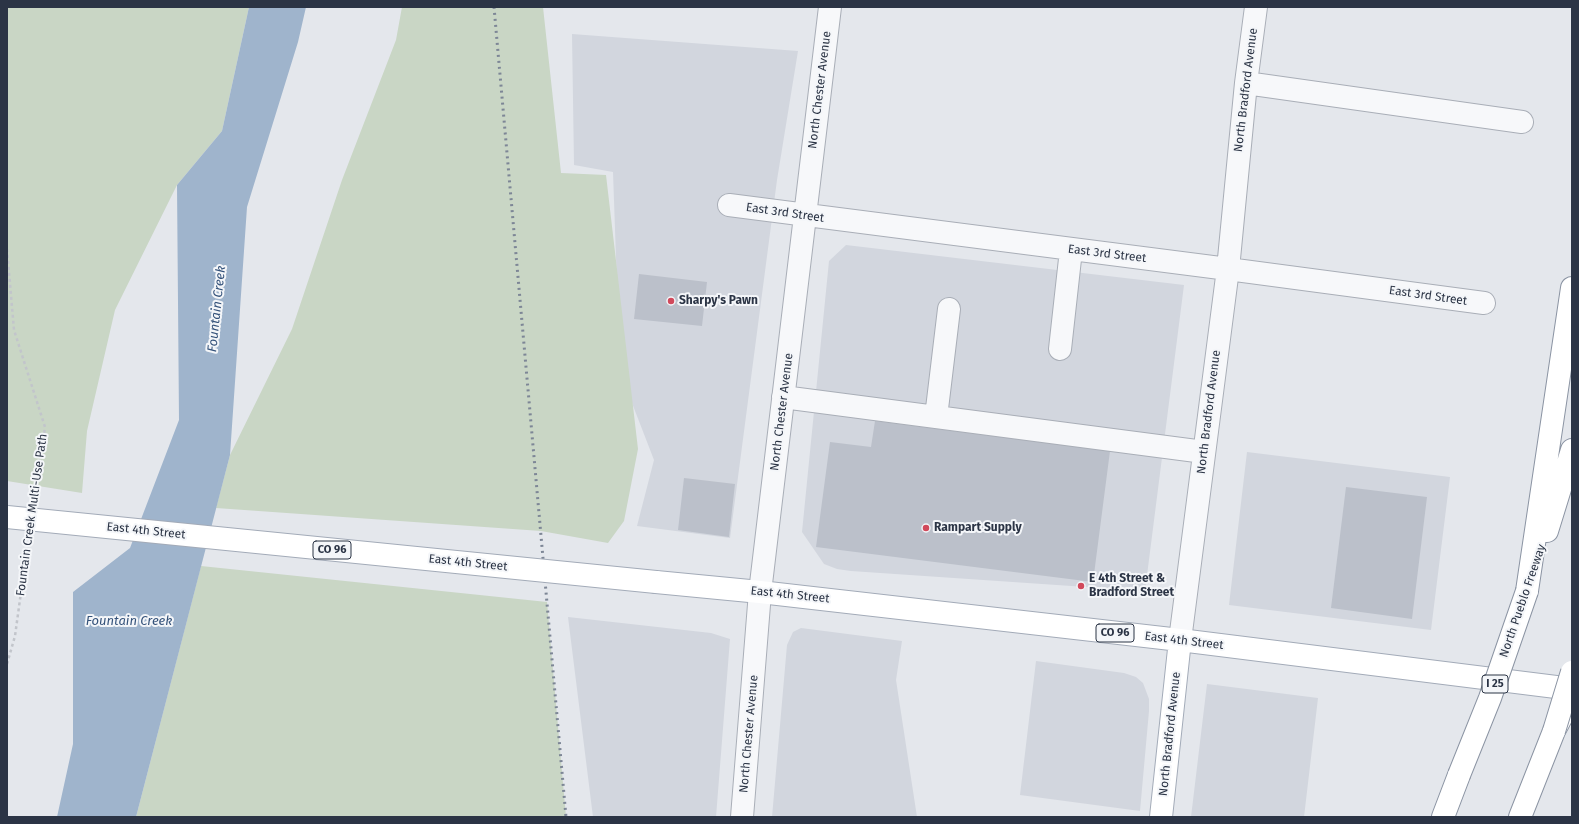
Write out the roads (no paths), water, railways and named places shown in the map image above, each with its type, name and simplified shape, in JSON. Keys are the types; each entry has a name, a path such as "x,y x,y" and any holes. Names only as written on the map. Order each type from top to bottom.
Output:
{"main road":[{"path":"1527,591 1572,288"},
{"name":"North Pueblo Freeway","path":"1443,817 1490,698 1527,591 1572,450"},
{"name":"East 4th Street","path":"7,517 760,592 1180,640 1572,689"},
{"name":"North Bradford Avenue","path":"1161,817 1180,640"},
{"path":"1520,817 1554,731 1572,672"},
{"path":"1554,731 1572,695"}],"street":[{"name":"North Chester Avenue","path":"742,817 760,592 830,7"},
{"name":"North Bradford Avenue","path":"1180,640 1228,269 1246,83 1256,7"},
{"path":"1246,83 1522,122"},
{"name":"East 3rd Street","path":"729,205 804,216 1228,269 1484,303"},
{"path":"1060,350 1071,250"},
{"path":"936,417 949,308"},
{"path":"783,397 1204,452"}],"water":[{"name":"Fountain Creek","path":"249,7 306,7 298,42 247,207 230,455 136,817 57,817 73,744 73,592 130,548 179,420 177,185 222,131"}],"railway":[{"path":"494,7 566,817"}],"place":[{"name":"Sharpy's Pawn","path":"671,301"},
{"name":"Rampart Supply","path":"926,528"},
{"name":"E 4th Street & Bradford Street","path":"1081,586"}]}
